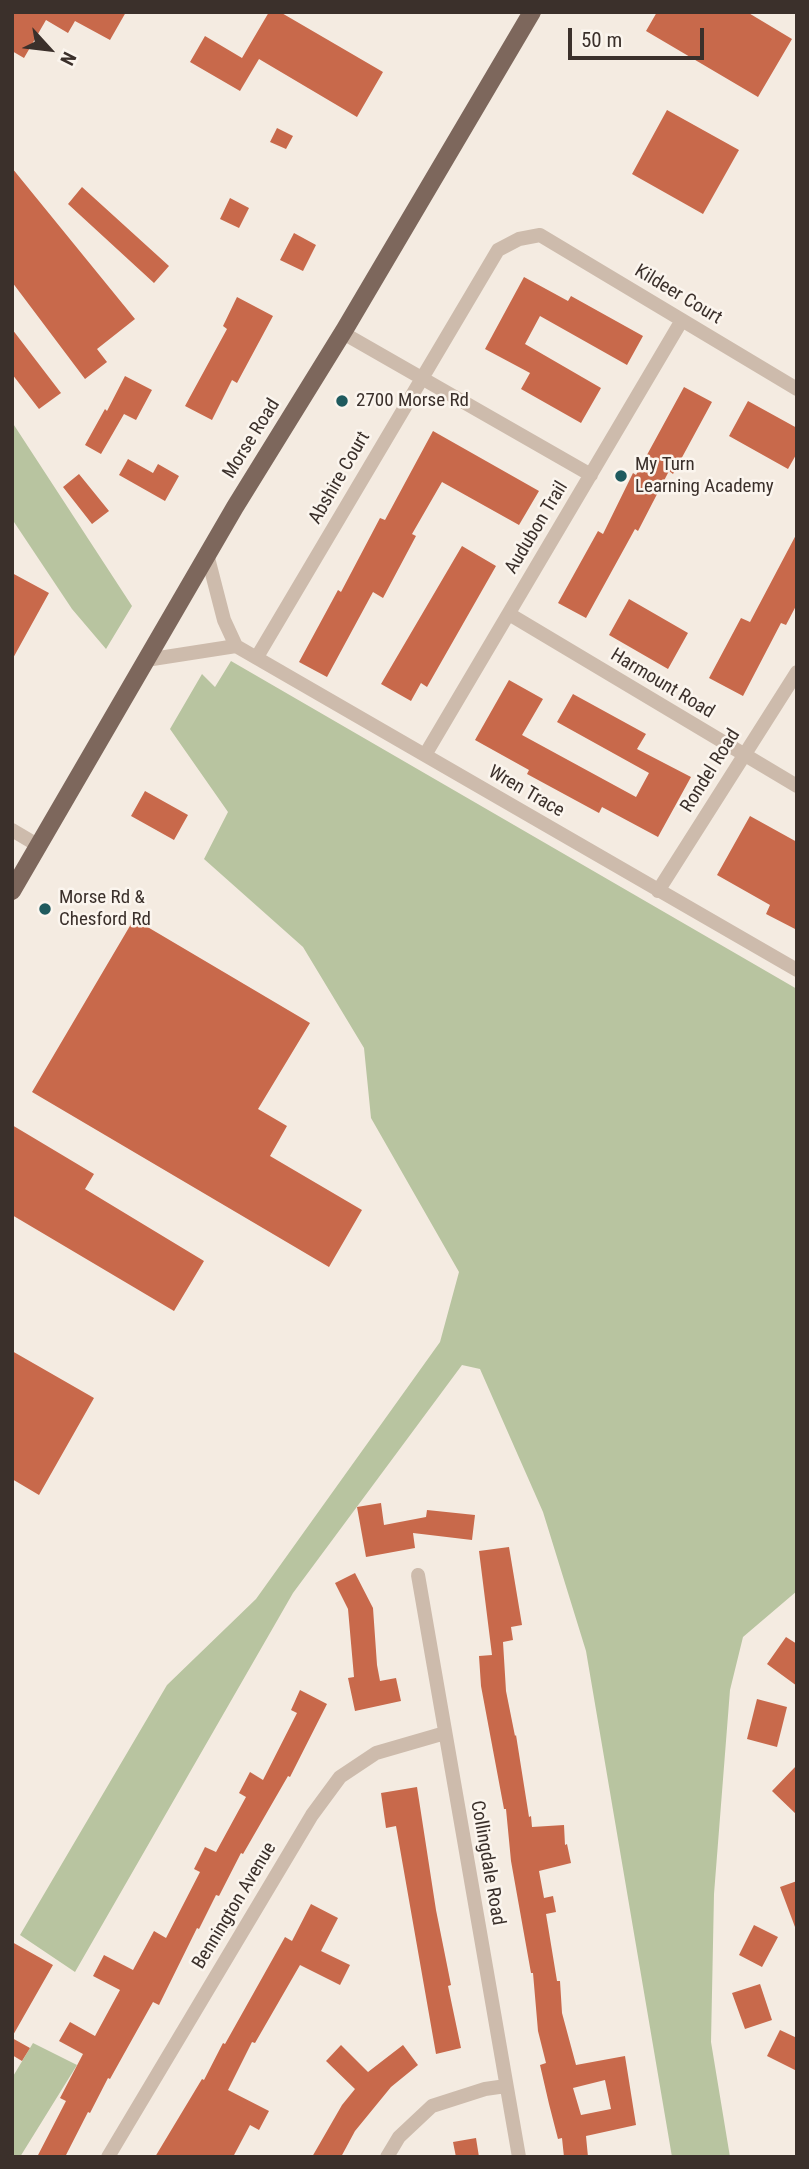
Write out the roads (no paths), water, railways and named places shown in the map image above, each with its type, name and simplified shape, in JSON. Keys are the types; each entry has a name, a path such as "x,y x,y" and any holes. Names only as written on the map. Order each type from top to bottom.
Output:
{"main road":[{"name":"Morse Road","path":"12,891 207,554 343,333 532,12"}],"street":[{"name":"Kildeer Court","path":"540,235 797,389"},
{"name":"Abshire Court","path":"257,657 498,250 519,239 540,235"},
{"name":"Audubon Trail","path":"425,755 682,320"},
{"path":"343,333 591,475"},
{"path":"146,660 236,646 224,620 207,554"},
{"name":"Harmount Road","path":"509,614 797,786"},
{"name":"Wren Trace","path":"236,646 797,970"},
{"name":"Rondel Road","path":"658,891 797,672"},
{"path":"12,830 39,846"},
{"name":"Collingdale Road","path":"418,1575 519,2157"},
{"name":"Bennington Avenue","path":"108,2157 312,1815 340,1777 376,1752 445,1733"},
{"path":"387,2157 399,2137 432,2105 485,2089 506,2086"}],"place":[{"name":"2700 Morse Rd","path":"342,401"},
{"name":"My Turn Learning Academy","path":"621,476"},
{"name":"Morse Rd & Chesford Rd","path":"45,909"}]}
